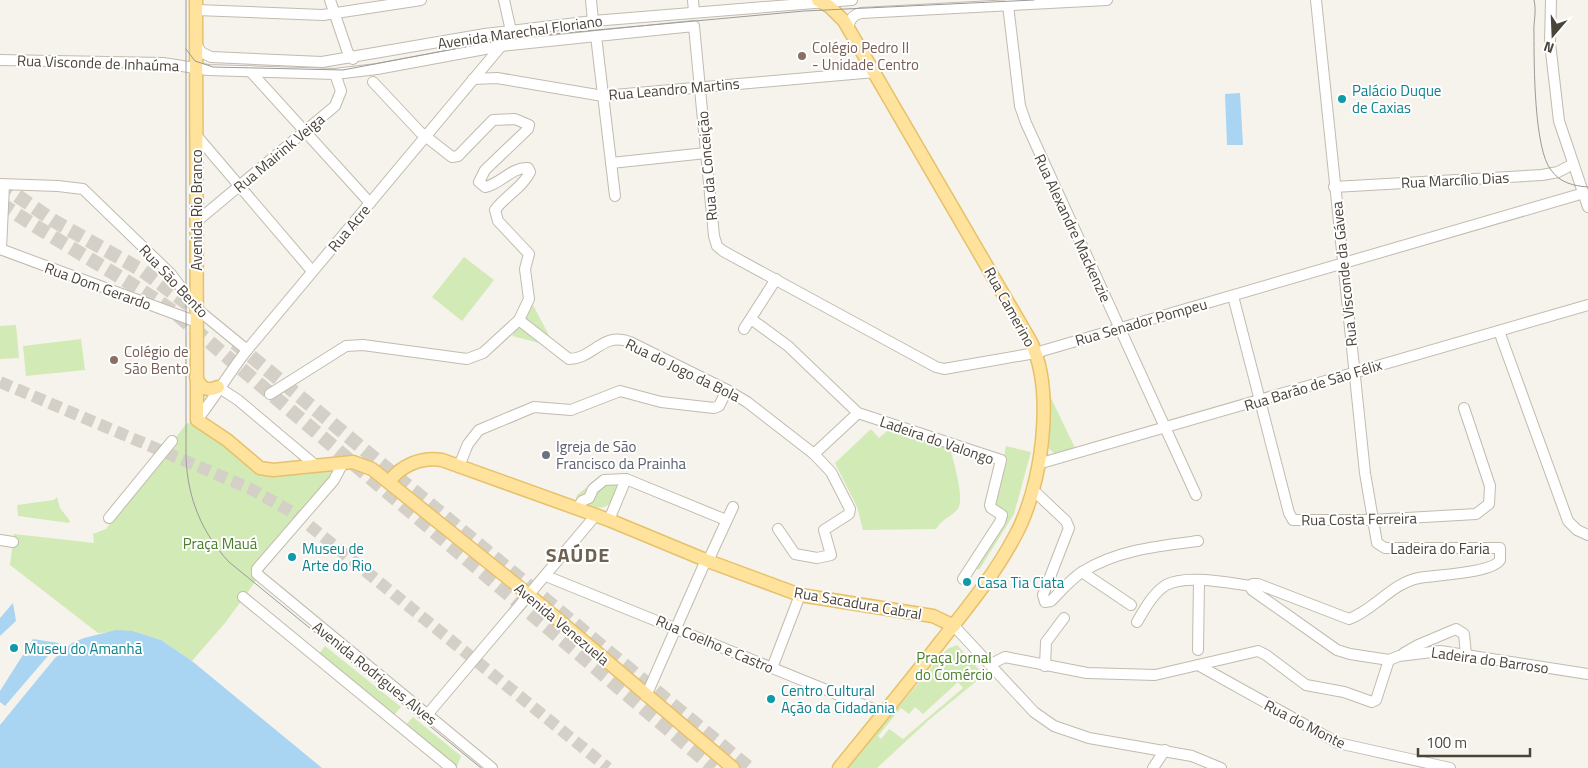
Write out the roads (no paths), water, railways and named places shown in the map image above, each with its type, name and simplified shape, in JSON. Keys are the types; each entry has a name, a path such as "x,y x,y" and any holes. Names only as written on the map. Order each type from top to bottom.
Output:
{"main road":[{"name":"Rua Camerino","path":"823,3 844,20 1035,353 1042,374 1044,403 1038,464 1024,516 1015,537 954,626 839,768"},
{"name":"Avenida Rio Branco","path":"196,5 197,420"},
{"path":"196,377 202,387 206,389 220,384"},
{"path":"197,420 227,440 260,468 273,470 314,464 363,464 389,482"},
{"name":"Rua Sacadura Cabral","path":"389,482 402,468 419,462 439,460 596,515 800,595 933,616 954,626"},
{"name":"Avenida Venezuela","path":"389,482 528,595 733,768"}],"street":[{"path":"330,0 348,54 352,59"},
{"path":"196,5 334,14 421,0"},
{"path":"504,0 506,39"},
{"path":"591,0 594,21"},
{"path":"693,0 694,12"},
{"name":"Avenida Marechal Floriano","path":"196,44 201,52 211,57 322,62 506,39 594,21 852,0"},
{"path":"848,28 854,14 861,13 1107,0"},
{"name":"Rua Visconde da Gávea","path":"1316,0 1365,474 1372,520 1379,546"},
{"path":"1551,0 1550,43 1560,121 1588,207"},
{"name":"Rua Alexandre Mackenzie","path":"1008,5 1020,106 1047,173 1196,495"},
{"name":"Avenida Marechal Floriano","path":"195,69 335,74 377,69 473,51 506,39 596,36 694,26"},
{"name":"Rua da Conceição","path":"694,26 714,236 717,246"},
{"path":"596,36 615,196"},
{"name":"Rua Acre","path":"197,420 215,396 220,384 247,350 506,39"},
{"path":"473,51 485,64"},
{"name":"Rua Visconde de Inhaúma","path":"0,60 163,62 195,69"},
{"path":"250,71 370,203"},
{"name":"Rua Leandro Martins","path":"473,80 497,78 603,96 875,72"},
{"name":"Rua Mairink Veiga","path":"196,222 335,106 341,91 335,74"},
{"path":"270,394 346,346 363,346 467,359 483,353 519,320 529,299 524,269 529,254 498,221 495,210 501,201 527,179 530,172 528,168 520,168 492,186 485,187 479,182 485,170 528,129 529,125 516,119 501,118 493,120 455,158 448,155 408,120 373,82"},
{"path":"196,136 312,272"},
{"path":"611,163 706,153"},
{"name":"Rua Marcílio Dias","path":"1334,187 1542,175 1558,172 1573,164"},
{"path":"0,249 2,185"},
{"name":"Rua São Bento","path":"2,185 58,186 83,189 172,274 197,309 247,350"},
{"name":"Rua Senador Pompeu","path":"717,246 936,367 951,369 1035,353 1584,193"},
{"name":"Rua Dom Gerardo","path":"0,249 197,322"},
{"path":"744,330 776,278"},
{"name":"Rua Costa Ferreira","path":"1233,296 1290,518 1297,522 1476,514 1489,504 1490,486 1464,408"},
{"name":"Rua Barão de São Félix","path":"1038,464 1165,429 1588,305"},
{"path":"751,319 788,346 858,413 814,454"},
{"name":"Rua do Jogo da Bola","path":"519,320 565,358 573,359 610,340 622,339 727,390 747,402 814,454 831,472 850,509 849,514 824,530 831,555 817,558 795,554 778,530"},
{"path":"1499,331 1568,521 1576,530 1588,535"},
{"path":"220,384 246,400"},
{"path":"220,384 314,464"},
{"path":"459,466 468,444 479,430 534,407 571,410 620,391 661,402 714,408 719,406 727,390"},
{"name":"Ladeira do Valongo","path":"858,413 1001,460 990,504 991,508 1002,515 1000,522 963,579"},
{"path":"109,518 172,441"},
{"name":"Avenida Rodrigues Alves","path":"343,463 334,480 257,569 258,577 492,768"},
{"path":"578,509 582,501 589,498 598,484 604,480 626,479 726,520"},
{"path":"609,520 626,479"},
{"path":"1032,489 1066,521 1069,528 1043,595 1045,602 1051,601 1082,572 1125,553 1198,541"},
{"path":"646,696 732,507"},
{"path":"427,715 596,515"},
{"path":"0,540 13,542"},
{"name":"Ladeira do Faria","path":"1251,586 1258,584 1349,619 1416,578 1468,572 1496,564 1500,560 1500,548 1384,548 1379,546"},
{"path":"1082,572 1131,605"},
{"name":"Rua Coelho e Castro","path":"546,576 676,627 883,713"},
{"path":"1198,650 1199,580"},
{"path":"991,664 1005,656 1045,666 1087,673 1166,674 1253,652 1262,652 1306,685 1344,692 1372,702 1376,700 1389,660 1337,650 1254,592 1251,586 1199,580 1166,585 1155,595 1137,622"},
{"path":"772,668 800,595"},
{"name":"Avenida Rodrigues Alves","path":"244,597 451,768"},
{"path":"1045,666 1046,642 1064,618"},
{"name":"Rua Sacadura Cabral","path":"954,626 1034,712 1054,726 1089,738 1192,756 1221,768"},
{"path":"1399,656 1425,641 1456,629 1464,634 1466,655"},
{"name":"Ladeira do Barroso","path":"1389,660 1399,656 1432,651 1588,674"},
{"name":"Rua do Monte","path":"1198,665 1338,743 1449,768"},
{"path":"1153,768 1165,750"}],"water":[{"path":"1240,93 1243,145 1227,145 1225,94"},
{"path":"13,603 16,621 0,636 0,618"},
{"path":"116,630 133,631 161,640 192,661 322,768 0,768 0,725 55,658 72,643"},
{"path":"33,639 59,643 5,706 0,702 0,691"}],"tunnel":[{"path":"0,184 54,221 143,271 200,313"},
{"path":"0,203 174,312 714,768"},
{"path":"235,343 749,768"},
{"path":"0,382 249,488 294,513 608,768"}],"tram line":[{"path":"186,0 186,459 193,502 211,539 229,562 481,768"},
{"path":"186,49 195,61 213,67 343,70 507,39 564,33 804,11 1034,0"},
{"path":"1534,0 1536,105 1545,159 1551,170 1563,181 1573,185 1588,187"}],"place":[{"name":"Colégio Pedro II - Unidade Centro","path":"802,56"},
{"name":"Palácio Duque de Caxias","path":"1342,99"},
{"name":"Colégio de São Bento","path":"114,360"},
{"name":"Igreja de São Francisco da Prainha","path":"546,455"},
{"name":"Museu de Arte do Rio","path":"292,557"},
{"name":"Casa Tia Ciata","path":"967,582"},
{"name":"Museu do Amanhã","path":"14,648"},
{"name":"Centro Cultural Ação da Cidadania","path":"771,699"}],"district":[{"name":"SAÚDE","path":"578,554"}],"park label":[{"name":"Praça Mauá","path":"220,543"},
{"name":"Praça Jornal do Comércio","path":"954,666"}]}
